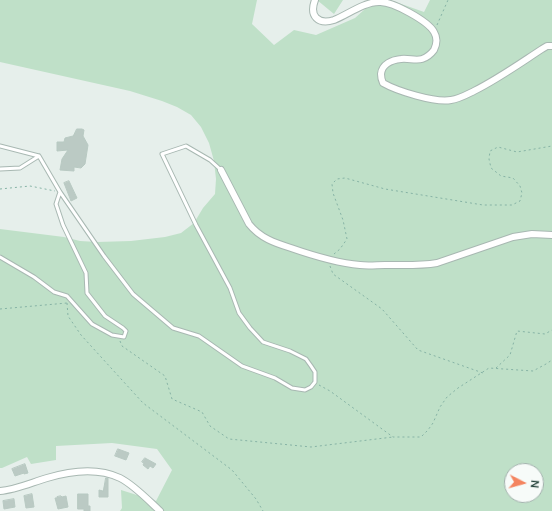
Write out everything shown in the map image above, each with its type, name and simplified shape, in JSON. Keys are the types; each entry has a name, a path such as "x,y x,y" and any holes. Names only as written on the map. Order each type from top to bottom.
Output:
{"street":[{"path":"315,0 313,10 314,15 322,21 329,22 365,5 380,1 408,12 428,25 434,32 436,38 436,44 430,56 420,59 401,59 391,61 384,66 381,74 383,83 399,91 436,100 450,101 459,98 492,82 547,46 552,46"},
{"path":"221,170 254,231 264,238 328,260 361,266 424,265 437,263 513,237 532,234 552,234"},
{"path":"0,491 57,475 78,471 103,472 120,478 160,511"}],"lane":[{"path":"0,146 39,156 60,192 104,256 133,294 173,328 198,336 242,366 275,378 292,388 305,390 311,387 315,382 315,372 306,359 263,342 239,313 230,288 196,225 162,154 186,146 200,153 221,170"},
{"path":"0,169 20,168 39,156"},
{"path":"0,257 34,277 54,292 67,296 92,324 112,335 124,337 126,332 123,328 105,316 87,293 86,273 63,225 56,204 60,192"}],"path":[{"path":"434,32 448,0"},
{"path":"483,372 418,350 382,309 333,274 328,260 340,249 347,239 343,220 333,193 332,184 337,179 345,178 385,189 484,206 512,205 520,201 522,193 520,186 513,178 501,176 491,168 489,159 490,151 498,147 517,152 552,146"},
{"path":"0,189 30,186 60,192"},
{"path":"0,309 67,303 68,316 81,335 143,403 232,470 256,499 263,511"},
{"path":"495,369 510,355 517,331 545,334 552,330"},
{"path":"118,336 122,346 165,376 172,399 202,412 210,426 229,438 311,447 393,437 421,437 433,423 440,407 448,398 458,388 489,368 533,371 552,360"},
{"path":"315,382 330,391 393,437"}],"green space":[{"path":"0,0 257,0 252,24 274,45 294,30 316,35 355,18 375,0 390,0 424,12 430,0 552,0 552,511 120,511 122,508 121,490 156,501 172,470 157,449 112,443 56,446 56,460 31,464 27,457 0,468 0,229 64,237 80,241 97,242 131,241 165,237 181,233 194,223 203,208 215,194 216,179 214,161 209,143 201,127 191,115 177,107 130,91 0,62"},
{"path":"317,0 343,0 334,14"}],"building":[{"path":"77,129 84,130 83,136 88,145 85,164 81,168 74,167 74,171 60,170 62,159 68,150 57,151 57,142 64,142 65,138 73,136"},
{"path":"69,181 77,198 71,201 64,183"},
{"path":"118,449 129,453 126,460 115,456"},
{"path":"145,458 156,464 153,468 150,466 148,469 143,465 144,463 142,462"},
{"path":"25,464 28,473 15,476 12,469"},
{"path":"106,478 108,478 108,497 99,497 99,490 103,491"},
{"path":"32,494 34,507 26,508 24,496"},
{"path":"78,494 88,494 88,506 90,506 90,511 78,509"},
{"path":"66,496 68,507 58,509 55,498"},
{"path":"14,499 15,507 4,509 3,501"}]}
